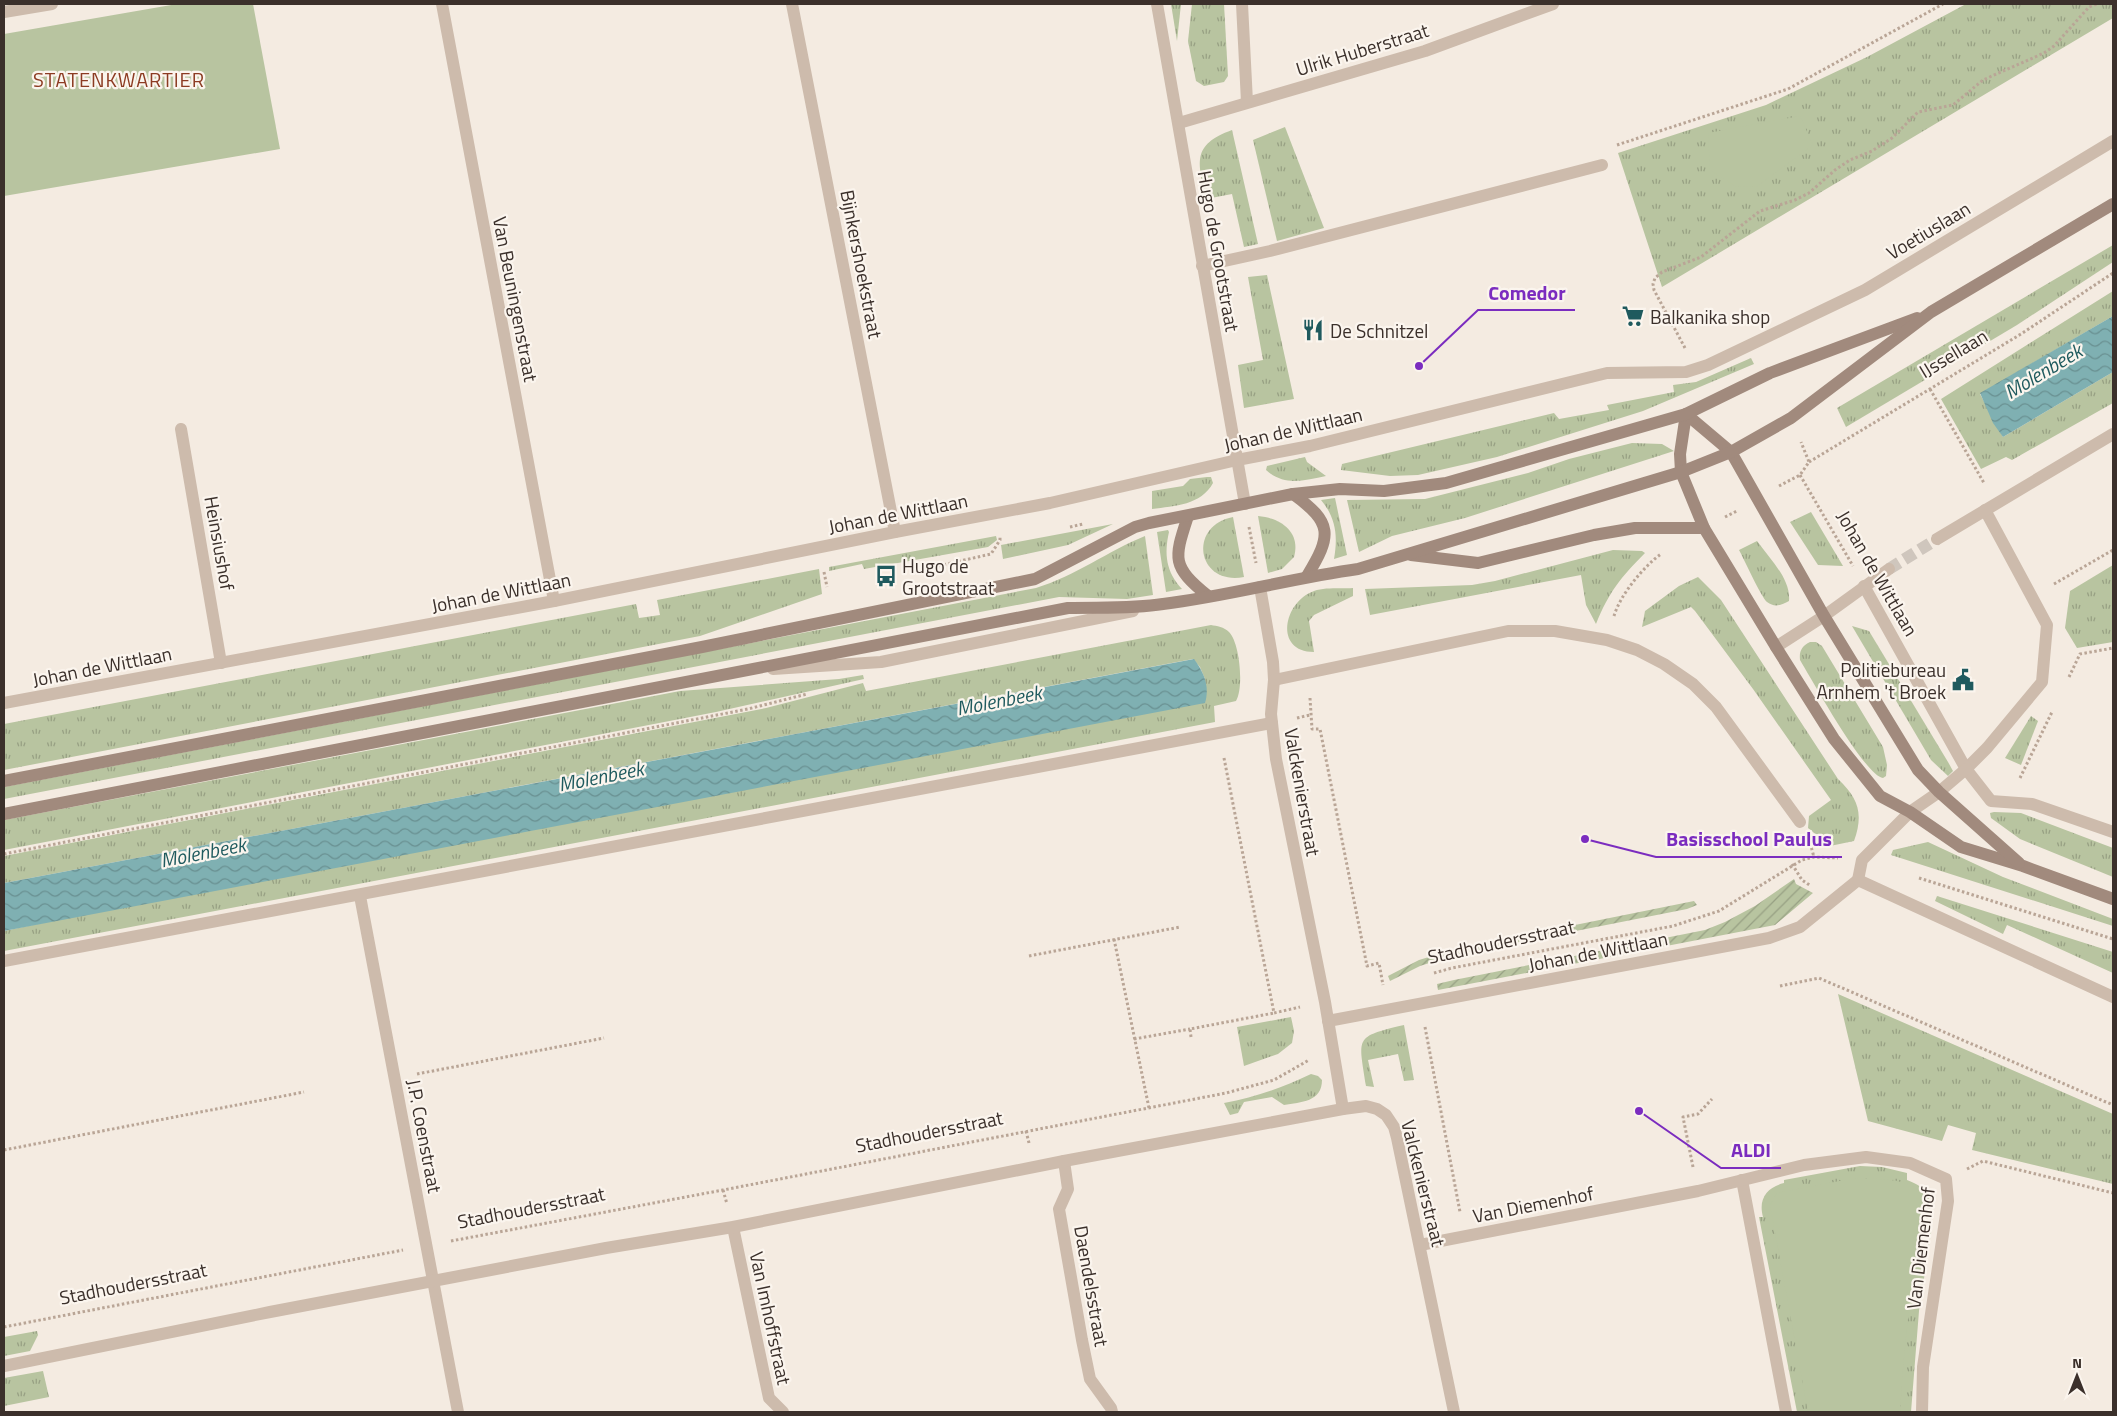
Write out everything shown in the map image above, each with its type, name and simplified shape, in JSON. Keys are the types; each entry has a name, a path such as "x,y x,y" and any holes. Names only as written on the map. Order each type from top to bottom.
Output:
{"main road":[{"path":"4,814 1068,608 1162,605 1260,587 1307,576 1358,569 1681,472 1731,452 1791,418 1931,312 2113,204"},
{"path":"4,781 702,647 1035,579 1136,527 1293,494 1340,489 1384,491 1446,483 1686,414 1770,373 1931,312"},
{"path":"1686,414 1731,452 1824,616 1918,770 1939,792 2023,866"},
{"path":"1686,414 1680,454 1681,472 1704,528 1834,739 1880,796 1910,812 1962,847 2023,866 2113,900"},
{"path":"1293,494 1318,515 1326,537 1322,551 1307,576"},
{"path":"1188,516 1180,542 1178,560 1184,576 1208,596"},
{"path":"1406,554 1478,563 1594,535 1634,528 1704,528"}],"street":[{"path":"4,12 52,4"},
{"name":"Van Beuningenstraat","path":"442,4 554,601"},
{"name":"Bijnkershoekstraat","path":"792,4 895,532"},
{"name":"Hugo de Grootstraat","path":"1157,4 1179,123 1202,266 1246,504"},
{"path":"1242,4 1247,102"},
{"name":"Ulrik Huberstraat","path":"1179,123 1425,51 1554,4"},
{"name":"Voetiuslaan","path":"1757,342 1865,290 2113,141"},
{"path":"1202,266 1270,252 1602,164"},
{"name":"Johan de Wittlaan","path":"4,703 554,601 1117,489 1237,460 1310,446 1607,373 1686,372 1697,369 1757,342"},
{"name":"Heinsiushof","path":"181,429 222,663"},
{"path":"1937,539 2113,434"},
{"path":"1991,507 2032,597 2047,625 2042,682 1987,748 1966,769 1939,792 1910,812 1862,860 1858,880 2113,997"},
{"path":"1776,647 1824,616 1889,569"},
{"name":"Johan de Wittlaan","path":"1864,586 1966,769 1991,801 2032,804 2113,832"},
{"name":"Valckenierstraat","path":"1260,587 1273,662 1274,680 1271,702 1276,759 1325,1002 1343,1109 1366,1106 1377,1109 1386,1115 1394,1127 1454,1412"},
{"path":"741,672 881,662 1162,605"},
{"path":"1274,680 1508,631 1555,631 1607,640 1637,650 1664,664 1693,684 1716,707 1800,822"},
{"path":"4,961 360,896 505,866 1272,723"},
{"name":"Johan de Wittlaan","path":"1328,1021 1769,938 1800,927 1858,880"},
{"name":"J.P. Coenstraat","path":"360,896 458,1412"},
{"path":"4,1366 260,1314 606,1248 732,1227 1064,1161 1343,1109"},
{"name":"Van Diemenhof","path":"1420,1245 1698,1191 1804,1166 1866,1157 1910,1162 1946,1179 1948,1201 1924,1367 1922,1412"},
{"name":"Daendelsstraat","path":"1064,1161 1068,1188 1059,1209 1082,1340 1090,1379 1112,1412"},
{"path":"1742,1180 1786,1412"},
{"name":"Van Imhoffstraat","path":"732,1227 769,1398 783,1412"}],"path":[{"path":"1602,164 1599,151 1788,89 1943,4"},
{"path":"1697,369 1654,290 1655,278 1662,272 1701,257 1760,211 1795,200 1809,193 1835,170 1850,160 1872,152 1892,138 1918,112 1953,105 1983,80 2044,53 2054,46 2089,7 2098,4"},
{"name":"IJssellaan","path":"1809,462 2021,334 2113,272"},
{"path":"1930,389 1991,507"},
{"path":"1704,528 1800,474 1809,462 1791,418"},
{"name":"Johan de Wittlaan","path":"1800,474 1864,586"},
{"path":"1246,504 1260,587"},
{"path":"929,568 991,554 1000,540 996,513"},
{"path":"2032,597 2113,550"},
{"path":"1607,640 1618,604 1652,560 1664,552"},
{"path":"2065,685 2080,654 2113,648"},
{"name":"Valckenierstraat","path":"1314,672 1309,704 1312,730 1320,729 1367,966 1379,963 1387,1010"},
{"path":"4,854 729,713 816,692"},
{"path":"2008,802 2053,710"},
{"path":"1219,733 1274,1013"},
{"name":"Stadhoudersstraat","path":"1426,976 1452,968 1673,926 1704,917 1747,894 1792,864 1814,857"},
{"path":"1917,878 2113,939"},
{"path":"1029,956 1180,927"},
{"path":"1114,940 1149,1108"},
{"path":"1780,986 1819,978 2113,1105"},
{"path":"1134,1040 1325,1002"},
{"name":"Valckenierstraat","path":"1421,1004 1464,1236"},
{"path":"1190,1029 1191,1037"},
{"path":"395,1078 604,1038"},
{"name":"Stadhoudersstraat","path":"4,1327 1226,1093 1274,1080 1308,1061 1331,1040"},
{"path":"4,1150 304,1092"},
{"path":"1698,1191 1683,1117 1698,1114 1712,1099"},
{"path":"1946,1179 1983,1161 2113,1193"}],"green space":[{"path":"177,4 253,4 280,149 4,196 4,34"},
{"path":"1171,4 1181,4 1177,41"},
{"path":"1192,4 1224,4 1228,76 1224,82 1204,86 1196,81 1188,41"},
{"path":"1966,4 2113,4 2113,18 1662,287 1618,153 1766,105 1867,57"},
{"path":"1800,116 1813,145 1756,187 1735,186 1710,170 1708,133"},
{"path":"1285,127 1324,228 1277,241 1253,140"},
{"path":"1232,130 1258,244 1244,247 1232,194 1206,199 1201,175 1201,156 1204,149 1210,142"},
{"path":"2113,245 2113,262 2017,325 1846,427 1837,408"},
{"path":"1267,275 1294,399 1244,408 1238,365 1263,360 1248,277"},
{"path":"2113,291 2113,316 1980,394 2003,437 2113,372 2113,403 2012,460 2006,457 1981,469 1941,399"},
{"path":"1751,358 1754,364 1643,411 1497,457 1418,475 1390,476 1341,470 1342,464 1554,413 1559,419 1609,410 1607,405 1674,392 1673,385 1696,382"},
{"path":"1632,443 1662,444 1674,451 1465,518 1392,536 1359,552 1347,500 1425,499 1528,473 1569,459"},
{"path":"1305,457 1307,462 1326,476 1295,481 1280,479 1266,470 1267,466"},
{"path":"1211,477 1213,483 1202,496 1187,503 1152,509 1152,491 1183,486 1190,479"},
{"path":"1335,498 1347,555 1334,559 1335,528 1330,514 1321,500"},
{"path":"1811,512 1843,566 1818,565 1790,522"},
{"path":"1258,516 1281,523 1295,540 1294,557 1282,569 1268,573"},
{"path":"1233,517 1244,577 1228,577 1216,573 1208,564 1204,554 1204,542 1209,531 1218,523"},
{"path":"1113,524 1068,545 1003,559 1001,545"},
{"path":"1168,530 1168,562 1173,576 1182,589 1166,592 1157,532"},
{"path":"996,536 997,540 988,547 864,569 862,564 829,571 829,567"},
{"path":"1145,536 1153,595 1127,599 1059,597 4,799 4,787 1036,588 1064,577"},
{"path":"1757,541 1787,585 1789,601 1783,604 1773,605 1764,599 1739,550"},
{"path":"1613,550 1642,551 1645,553 1616,586 1596,624 1586,605 1581,575 1370,615 1365,589 1472,585 1495,581"},
{"path":"2113,565 2113,642 2077,648 2065,628 2070,591"},
{"path":"819,569 822,594 700,636 4,770 4,724 636,604 639,618 660,615 657,600"},
{"path":"1698,577 1721,600 1838,779 1850,793 1859,814 1854,841 1830,846 1808,828 1809,816 1831,800 1753,689 1695,611 1691,607 1642,627 1645,611 1679,586"},
{"path":"1353,588 1353,596 1314,615 1309,621 1314,652 1301,650 1293,644 1288,636 1287,626 1295,605 1303,597 1318,590"},
{"path":"1211,625 1229,632 1236,646 1240,666 1240,686 1236,701 1214,706 1215,722 4,951 4,931 1205,679 1200,667 1193,659 4,883 4,856 766,708 863,683 866,691"},
{"path":"1852,626 1869,631 1953,771 1948,776 1931,760"},
{"path":"1810,642 1816,642 1822,646 1883,747 1887,765 1886,776 1883,778 1864,762 1852,745 1800,660 1802,649"},
{"path":"863,675 864,679 716,712 4,850 4,820 680,691 839,679"},
{"path":"2031,716 2038,721 2021,765 2005,758"},
{"path":"1990,813 2021,813 2113,848 2113,877 2020,839 1991,818"},
{"path":"1928,842 2003,877 2113,919 2113,926 1891,855 1893,850"},
{"path":"1794,879 1796,884 1813,893 1775,925 1438,990 1437,984 1454,980 1705,930 1755,906"},
{"path":"1937,896 2113,952 2113,973 2007,925 2003,934 1935,901"},
{"path":"1694,901 1697,905 1687,909 1454,955 1420,966 1390,981 1388,976 1419,960 1455,949"},
{"path":"1838,994 2113,1114 2113,1184 1972,1150 1976,1133 1948,1125 1942,1141 1868,1121"},
{"path":"1291,1017 1294,1031 1292,1043 1278,1054 1244,1066 1237,1027"},
{"path":"1404,1025 1414,1080 1404,1081 1398,1054 1368,1060 1374,1087 1366,1086 1362,1057 1363,1042 1376,1033"},
{"path":"1311,1074 1318,1076 1322,1080 1321,1087 1314,1097 1303,1102 1284,1105 1272,1097 1244,1102 1238,1113 1230,1115 1224,1103 1268,1092"},
{"path":"1860,1166 1882,1167 1907,1173 1907,1180 1921,1187 1930,1200 1928,1221 1932,1222 1919,1311 1911,1412 1797,1412 1759,1217 1763,1217 1763,1199 1773,1187 1784,1183 1784,1180"},
{"path":"1850,1179 1880,1179 1901,1182 1911,1185 1926,1197 1910,1304 1900,1412 1808,1412 1770,1205 1777,1193"},
{"path":"37,1331 38,1335 30,1351 4,1356 4,1337"},
{"path":"43,1371 49,1397 4,1406 4,1378"}],"water":[{"name":"Molenbeek","path":"2113,316 2113,372 2003,437 1993,423 1980,393"},
{"name":"Molenbeek","path":"1194,659 1201,669 1205,680 1207,691 1205,703 4,931 4,883"}],"tunnel":[{"path":"1889,569 1937,539"}],"place":[{"name":"Balkanika shop","path":"1633,316"},
{"name":"De Schnitzel","path":"1313,330"},
{"name":"Comedor","path":"1419,366"},
{"name":"Hugo de Grootstraat","path":"886,576"},
{"name":"Politiebureau Arnhem 't Broek","path":"1963,680"},
{"name":"Basisschool Paulus","path":"1585,839"},
{"name":"ALDI","path":"1639,1111"}],"district":[{"name":"STATENKWARTIER","path":"119,79"}]}
